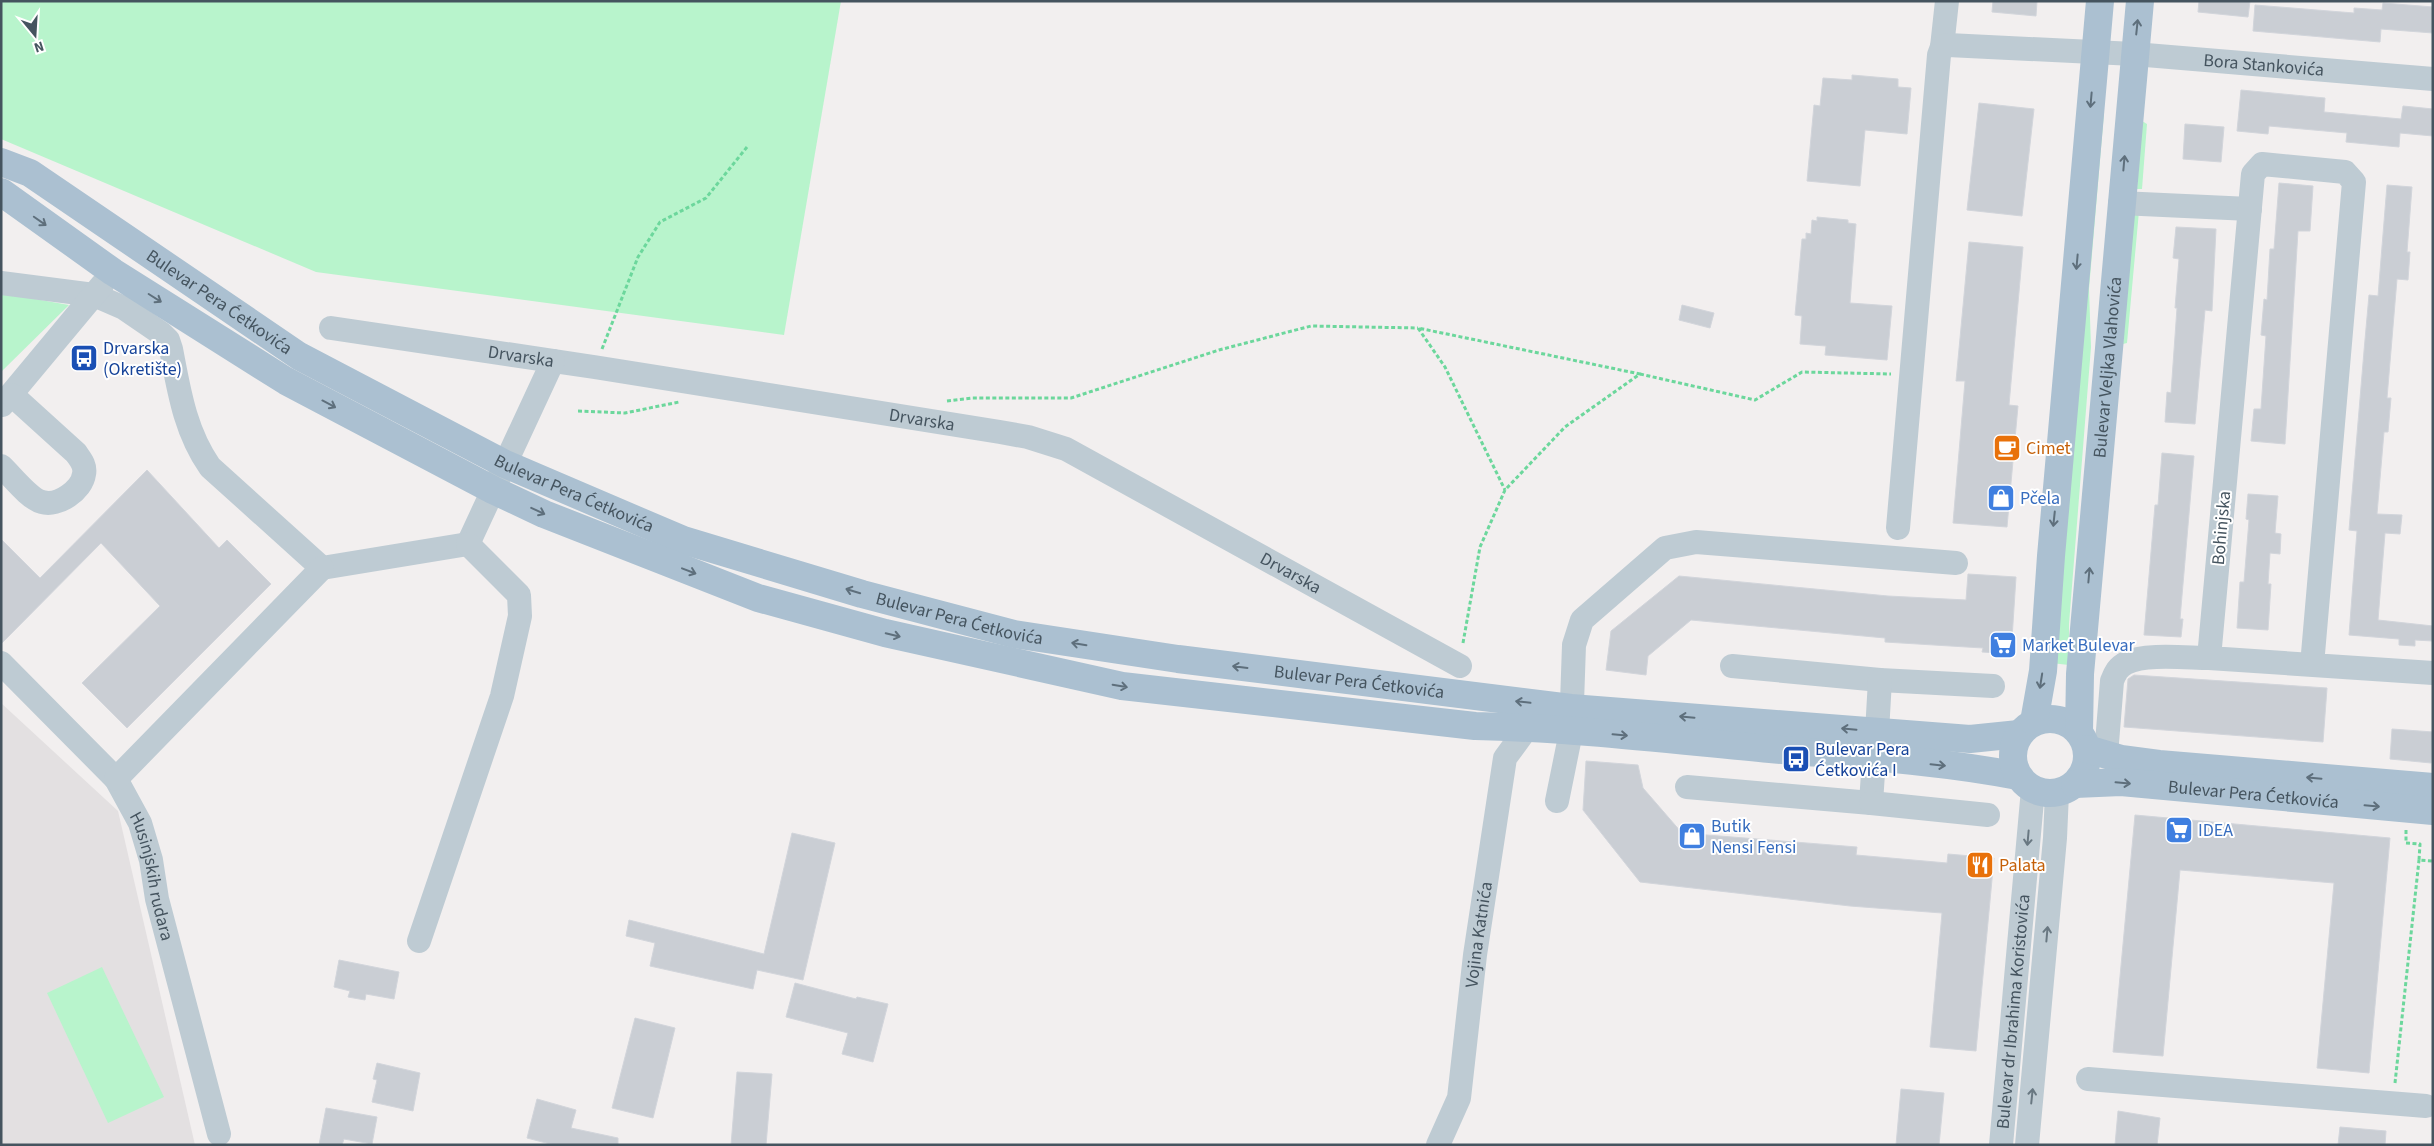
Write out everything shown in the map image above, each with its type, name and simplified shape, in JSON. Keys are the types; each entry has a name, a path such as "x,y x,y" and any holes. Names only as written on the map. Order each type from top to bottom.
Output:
{"main road":[{"path":"2026,728 2053,718 2063,720 2091,745 2085,768 2046,785 2012,755 2014,744 2026,728 2043,671 2051,556 2100,1"},
{"name":"Bulevar Veljka Vlahovića","path":"2091,745 2080,674 2120,204 2140,1"},
{"name":"Bulevar Pera Ćetkovića","path":"1,162 38,178 299,356 505,464 561,490 683,540 862,594 1014,634 1571,720 1966,768 2046,785 2121,782 2433,811"},
{"name":"Bulevar Pera Ćetkovića","path":"1,192 113,272 286,381 494,490 544,514 758,598 885,633 1122,686 1475,726 1527,728 1571,720 1877,732 1970,739 2026,728"},
{"name":"Bulevar Pera Ćetkovića","path":"2091,745 2159,764 2433,787"}],"street":[{"path":"1898,528 1939,55 1942,47 1947,1"},
{"name":"Bora Stankovića","path":"1942,47 1948,45 2096,51 2433,79"},
{"name":"Bohinjska","path":"2209,658 2253,174 2262,164 2345,172 2354,182 2312,664"},
{"path":"2120,204 2250,210"},
{"path":"1,466 32,497 41,502 58,501 79,485 84,474 83,463 76,453 7,401 113,272"},
{"path":"1,283 94,295 124,308 168,340 182,406 198,450 210,467 322,568"},
{"name":"Drvarska","path":"331,328 594,367 1028,437 1066,449 1460,666"},
{"path":"468,544 553,361"},
{"path":"1556,801 1571,720 1574,645 1582,620 1665,548 1696,542 1956,563"},
{"path":"116,779 322,568 468,544"},
{"path":"419,941 502,696 520,616 519,595 468,544"},
{"path":"2091,745 2116,670 2127,662 2143,659 2209,658 2433,673"},
{"name":"Husinjskih rudara","path":"1,663 116,779 140,823 151,860 157,899 219,1134"},
{"path":"1732,666 1880,680 1993,686"},
{"path":"1877,732 1880,680"},
{"name":"Vojina Katnića","path":"1438,1145 1460,1098 1475,955 1505,758 1527,728"},
{"path":"1871,803 1874,758"},
{"name":"Bulevar dr Ibrahima Koristovića","path":"2001,1145 2046,785"},
{"name":"Bulevar dr Ibrahima Koristovića","path":"2027,1145 2055,838 2046,785"},
{"path":"1687,787 1988,815"},
{"path":"2088,1079 2426,1106"}],"path":[{"path":"594,367 638,257 660,222 706,198 747,147"},
{"path":"943,401 972,398 1071,398 1219,350 1311,326 1418,328 1755,400 1802,372 1912,375"},
{"path":"1418,328 1446,367 1505,490"},
{"path":"1460,666 1480,547 1505,490 1565,427 1640,374"},
{"path":"578,411 625,413 673,405 685,399 694,383"},
{"path":"2393,1103 2420,844 2406,843 2407,826"},
{"path":"2419,860 2433,861"}],"shaded area":[{"path":"1,703 118,811 195,1145 1,1145"}],"green space":[{"path":"1,1 841,1 784,335 316,272 1,139"},
{"path":"2101,113 2104,113 2089,289 2091,347 2069,624 2069,665 2051,663"},
{"path":"2142,121 2147,124 2142,189 2137,189"},
{"path":"2134,211 2139,211 2127,343 2123,344"},
{"path":"1,293 69,305 1,372"},
{"path":"102,967 164,1097 108,1123 47,993"}],"building":[{"path":"1993,1 2037,1 2036,16 1992,12"},
{"path":"2199,1 2250,1 2248,17 2198,12"},
{"path":"2383,3 2433,7 2433,33 2381,29 2380,42 2253,31 2255,5 2354,13 2354,8 2382,10"},
{"path":"1852,75 1898,79 1898,87 1911,88 1907,134 1865,130 1860,186 1807,181 1814,105 1820,106 1823,78 1852,80"},
{"path":"2241,90 2325,98 2324,112 2401,119 2403,106 2433,109 2433,136 2400,133 2399,147 2346,142 2347,133 2269,126 2268,134 2237,131"},
{"path":"1979,103 2034,109 2022,216 1967,210"},
{"path":"2185,124 2224,127 2221,162 2183,159"},
{"path":"2279,183 2313,186 2310,231 2298,231 2285,444 2251,441 2254,409 2261,409 2266,336 2261,335 2264,299 2267,300 2270,249 2274,249"},
{"path":"2387,185 2412,187 2407,252 2410,252 2408,280 2397,279 2387,398 2391,398 2388,432 2384,432 2377,514 2402,515 2400,534 2385,533 2378,620 2433,626 2433,641 2415,640 2415,646 2399,645 2399,639 2349,635 2357,531 2349,530 2364,351 2369,295 2378,296"},
{"path":"1817,217 1848,220 1848,223 1856,224 1850,303 1892,306 1887,360 1825,355 1826,346 1800,344 1802,316 1795,315 1802,239 1806,239 1806,233 1811,234 1812,220 1817,221"},
{"path":"2176,227 2216,229 2212,311 2205,310 2195,424 2165,422 2167,392 2171,393 2177,308 2175,308 2179,259 2173,258"},
{"path":"1969,242 2023,247 2009,405 2018,406 2007,527 1953,523 1965,381 1956,381"},
{"path":"1682,305 1714,313 1710,328 1679,320"},
{"path":"2162,453 2194,456 2180,619 2183,619 2181,637 2144,635 2155,505 2158,505"},
{"path":"147,470 219,548 227,540 271,584 127,728 82,683 160,606 101,543 1,644 1,539 40,578"},
{"path":"2248,494 2278,496 2275,533 2281,534 2280,554 2270,553 2268,584 2271,584 2268,630 2237,628 2240,582 2244,582 2249,520 2246,519"},
{"path":"1968,574 2016,577 2011,654 1982,652 1983,648 1885,642 1885,638 1691,620 1648,656 1646,675 1606,670 1611,631 1679,576 1888,596 1966,600"},
{"path":"2134,675 2327,688 2323,742 2124,727 2128,679"},
{"path":"2392,729 2433,732 2431,763 2390,759"},
{"path":"1586,761 1638,765 1643,788 1682,833 1857,847 1856,855 1947,863 1948,854 1994,858 1976,1051 1930,1047 1942,913 1850,906 1640,882 1583,810"},
{"path":"2135,815 2390,838 2369,1073 2317,1068 2334,883 2180,870 2163,1056 2113,1052"},
{"path":"792,833 835,843 803,980 757,970 753,989 650,966 655,943 626,936 629,920 764,954"},
{"path":"339,960 399,972 394,999 366,994 365,1000 348,997 350,991 334,987"},
{"path":"795,983 856,999 857,997 888,1004 873,1062 842,1054 848,1033 786,1017"},
{"path":"635,1018 675,1028 653,1118 612,1108"},
{"path":"377,1063 420,1073 413,1111 372,1102 377,1080 373,1079"},
{"path":"737,1072 772,1074 766,1145 731,1145"},
{"path":"1901,1089 1944,1093 1939,1145 1896,1145"},
{"path":"537,1099 576,1110 571,1128 618,1138 618,1145 554,1145 527,1138"},
{"path":"326,1108 377,1117 372,1144 344,1139 342,1145 319,1145"},
{"path":"2118,1111 2160,1118 2157,1145 2115,1145"},
{"path":"2340,1127 2386,1131 2385,1145 2338,1145"}],"place":[{"name":"Drvarska (Okretište)","path":"84,358"},
{"name":"Cimet","path":"2007,448"},
{"name":"Pčela","path":"2001,498"},
{"name":"Market Bulevar","path":"2003,645"},
{"name":"Bulevar Pera Ćetkovića I","path":"1796,759"},
{"name":"IDEA","path":"2179,830"},
{"name":"Butik Nensi Fensi","path":"1692,836"},
{"name":"Palata","path":"1980,865"}]}
